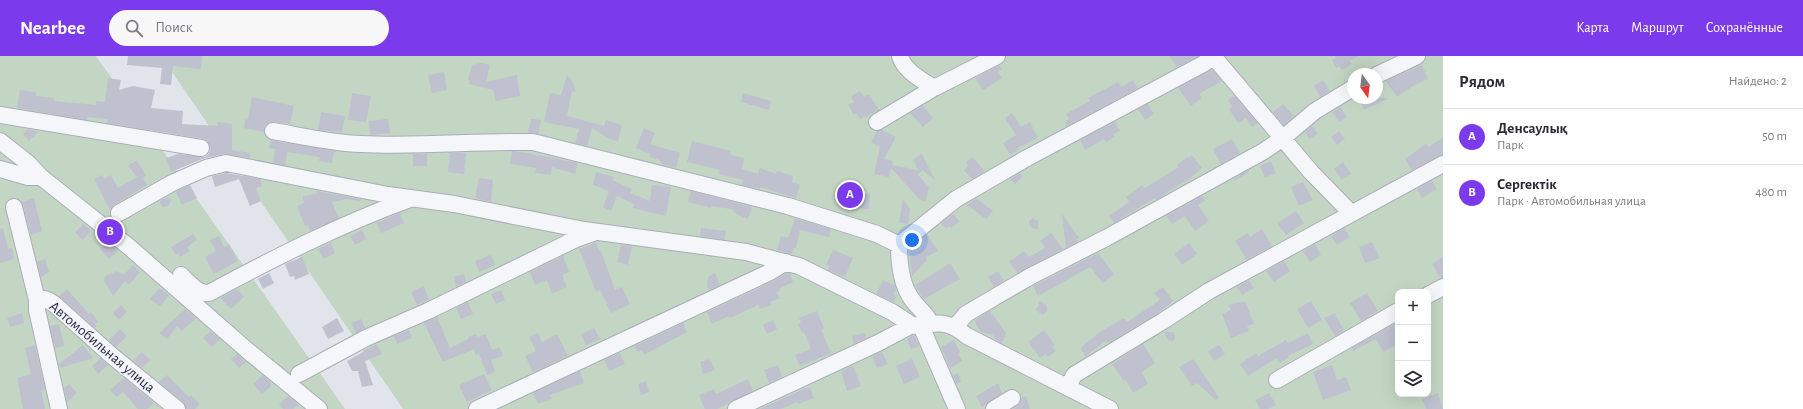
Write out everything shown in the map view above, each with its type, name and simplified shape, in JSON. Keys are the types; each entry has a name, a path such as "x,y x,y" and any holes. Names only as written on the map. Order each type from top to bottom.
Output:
{"street":[{"path":"900,56 901,62 908,69 934,88"},
{"path":"877,122 934,88 998,56"},
{"path":"899,245 963,196 1027,158 1155,91 1214,56 1311,172 1351,214"},
{"path":"1383,72 1417,56"},
{"path":"955,326 966,314 1031,276 1113,234 1257,155 1283,138 1315,111 1347,92"},
{"path":"0,115 201,148"},
{"path":"273,131 310,138 359,144 406,145 499,141 533,142 788,206 877,234 899,245"},
{"path":"0,141 28,163 41,177 128,246 248,351 319,409"},
{"path":"119,213 172,183 206,168 226,163 388,195 413,198 597,232 746,252 799,266 921,325 957,409"},
{"path":"1068,388 1074,375 1151,329 1209,291 1443,164"},
{"path":"0,169 28,178 41,177"},
{"path":"181,275 193,287 204,294 209,293 240,276 341,228 413,198"},
{"path":"14,207 41,299 37,310 59,409"},
{"path":"299,374 366,338 428,311 576,239 597,232"},
{"path":"899,245 900,266 905,286 912,300 928,317 921,325"},
{"path":"477,409 770,272 786,262"},
{"path":"1431,293 1443,287"},
{"name":"Автомобильная улица","path":"41,299 53,303 111,355 177,409"},
{"path":"1277,380 1395,313"},
{"path":"736,409 878,343 921,325 947,324 955,326 966,336 1110,409"},
{"path":"994,409 1012,398"}],"green space":[{"path":"0,56 96,56 345,409 0,409"},
{"path":"161,56 1443,56 1443,409 403,409"}],"building":[{"path":"128,56 202,56 201,69 173,66 171,85 160,84 162,68 127,65"},
{"path":"1169,56 1198,56 1177,67"},
{"path":"1335,56 1358,56 1350,61 1352,64 1342,70 1340,66 1336,68 1332,60 1336,58"},
{"path":"481,63 490,65 486,82 517,75 520,96 496,101 493,90 469,84 470,81 468,80 472,65"},
{"path":"999,65 1002,69 997,72 1002,78 983,90 975,78"},
{"path":"1422,65 1428,79 1413,86 1397,97 1386,81"},
{"path":"1212,69 1222,81 1199,94 1202,98 1191,106 1178,88"},
{"path":"444,72 447,90 432,93 428,75"},
{"path":"567,75 573,82 576,92 572,91 567,116 604,126 606,120 622,125 618,141 609,139 592,128 587,146 575,143 579,129 544,122 550,93 561,95"},
{"path":"108,78 121,80 119,90 133,86 155,90 151,108 183,111 182,124 218,126 218,122 232,124 232,150 250,153 250,158 224,154 202,159 171,172 166,158 178,154 205,157 209,154 210,149 207,141 203,139 107,123 108,119 87,117 87,120 17,108 20,90 36,92 36,96 54,98 54,101 96,105 96,101 105,102"},
{"path":"1133,80 1138,88 1067,126 1065,123 1069,118 1066,114 1090,101 1088,98 1118,82 1121,87"},
{"path":"1323,80 1330,91 1320,97 1314,86"},
{"path":"860,91 864,97 869,94 879,110 860,119 856,113 854,115 848,105 854,102 851,96"},
{"path":"352,93 371,96 366,122 348,120"},
{"path":"743,93 771,101 769,110 741,102"},
{"path":"1235,96 1258,123 1252,127 1246,118 1238,123 1229,109 1232,107 1228,100"},
{"path":"252,97 294,106 290,124 270,122 266,125 264,132 244,128 245,119 248,120"},
{"path":"1148,104 1154,114 1145,120 1138,109"},
{"path":"1283,104 1294,116 1284,125 1273,112"},
{"path":"1362,104 1376,104 1364,110"},
{"path":"923,106 933,118 923,127 910,113"},
{"path":"1340,107 1347,117 1339,122 1332,112"},
{"path":"321,112 345,116 342,132 318,130"},
{"path":"1012,113 1021,127 1030,122 1038,138 1018,148 1019,149 1010,155 1003,143 1016,135 1005,118"},
{"path":"388,119 390,133 370,135 369,121"},
{"path":"531,119 541,120 538,134 528,132"},
{"path":"1115,122 1120,131 1113,134 1115,137 1106,142 1104,139 1085,150 1080,140"},
{"path":"1312,126 1318,133 1310,139 1305,132"},
{"path":"644,128 655,133 650,144 680,153 676,168 662,164 660,160 650,157 650,154 636,148"},
{"path":"28,129 38,132 29,141 23,134"},
{"path":"882,130 896,137 884,159 893,161 892,165 918,170 913,159 922,154 935,180 922,170 918,175 929,187 925,202 919,199 891,168 889,177 874,174 880,147 871,142 877,131"},
{"path":"1339,131 1345,139 1337,145 1331,137"},
{"path":"1443,138 1443,154 1412,170 1405,159 1426,144 1428,147"},
{"path":"1232,139 1240,153 1221,164 1213,149"},
{"path":"271,140 336,152 334,152 332,163 319,161 320,157 287,152 285,165 273,163 275,149 269,148"},
{"path":"692,141 731,151 730,155 744,158 742,169 758,174 760,168 776,174 777,171 793,176 792,182 800,185 796,198 760,187 760,189 742,185 743,180 719,174 720,170 687,162"},
{"path":"512,151 578,163 575,174 552,167 551,175 535,173 536,168 510,164"},
{"path":"450,153 466,153 464,174 448,172"},
{"path":"413,154 427,154 427,166 413,166"},
{"path":"1192,155 1202,168 1189,179 1164,194 1165,195 1156,200 1155,198 1114,223 1109,216 1129,202 1126,197 1142,185 1145,188 1179,167 1177,165"},
{"path":"972,157 985,171 972,179 964,170 968,166 966,162"},
{"path":"137,160 146,176 143,178 147,185 114,205 110,210 94,179 102,175 104,179 111,175 118,188 137,177 128,166"},
{"path":"1271,161 1276,173 1265,178 1260,166"},
{"path":"1343,162 1351,174 1342,180 1334,169"},
{"path":"1248,170 1249,172 1234,181 1233,179"},
{"path":"596,172 614,177 612,180 632,189 630,193 650,201 652,185 671,187 666,216 633,208 634,204 617,196 611,211 603,207 609,191 593,185"},
{"path":"226,173 260,179 262,186 256,188 261,201 250,206 239,179 215,187 212,176"},
{"path":"1020,173 1023,176 1015,184 1010,179"},
{"path":"479,178 493,180 491,202 475,198"},
{"path":"1432,181 1437,189 1422,198 1417,189"},
{"path":"1303,182 1313,200 1299,206 1291,187"},
{"path":"190,185 197,198 182,205 176,192"},
{"path":"316,191 361,199 361,201 347,199 332,202 339,218 310,231 308,225 305,226 297,206 304,203 303,196 317,194"},
{"path":"691,191 752,207 748,219 738,215 731,209 711,206 711,208 688,202"},
{"path":"860,193 870,194 869,209 858,208"},
{"path":"1202,196 1205,201 1198,205 1209,221 1195,231 1185,216 1172,224 1166,216"},
{"path":"34,198 42,231 31,235 22,202"},
{"path":"166,198 172,199 168,206 161,206 160,201"},
{"path":"976,198 993,211 986,219 967,205"},
{"path":"903,199 910,209 908,224 899,223"},
{"path":"1296,211 1304,223 1286,235 1277,223"},
{"path":"400,213 404,223 381,233 377,223"},
{"path":"953,214 960,221 951,228 949,226 946,228 941,223"},
{"path":"1062,214 1079,238 1076,239 1078,242 1066,248"},
{"path":"795,218 831,229 829,237 800,230 796,248 794,248 792,254 777,250 781,236 788,238"},
{"path":"1033,218 1038,221 1038,229 1032,228 1029,224 1029,221"},
{"path":"84,224 91,232 82,240 75,232"},
{"path":"3,228 8,249 12,248 14,259 0,263 0,229"},
{"path":"701,228 726,231 725,240 700,236"},
{"path":"1344,228 1350,237 1337,245 1331,236"},
{"path":"1262,229 1272,246 1247,260 1235,241 1248,233 1250,237"},
{"path":"362,230 366,239 355,245 350,236"},
{"path":"1051,233 1063,249 1018,273 1009,262 1024,251 1029,257 1045,248 1040,241"},
{"path":"193,234 197,240 187,247 190,251 180,257 178,253 176,255 171,247"},
{"path":"927,234 938,251 926,257 927,260 912,276 909,249"},
{"path":"219,236 224,247 229,244 238,261 214,274 205,257 216,251 210,240"},
{"path":"108,242 118,251 109,259 100,249"},
{"path":"1372,242 1380,258 1365,263 1359,247"},
{"path":"331,243 335,253 323,259 318,249"},
{"path":"596,243 599,251 601,251 615,290 622,287 630,304 611,313 600,290 596,292 579,249"},
{"path":"1189,243 1197,254 1182,265 1174,254"},
{"path":"1315,244 1321,255 1310,262 1303,251"},
{"path":"621,245 632,246 628,265 617,262"},
{"path":"833,250 853,258 845,277 828,270 829,266 826,265"},
{"path":"1098,253 1114,274 1103,283 1090,267 1038,296 1033,286"},
{"path":"491,255 495,265 479,272 475,261"},
{"path":"563,256 569,272 562,275 567,287 552,294 547,280 535,285 530,272"},
{"path":"302,257 309,274 295,280 294,276 290,277 285,264"},
{"path":"1443,257 1443,278 1440,278 1432,264"},
{"path":"45,259 49,272 41,277 37,262"},
{"path":"1284,261 1290,271 1274,282 1266,271"},
{"path":"950,263 960,279 924,299 915,285"},
{"path":"133,265 140,272 129,285 125,281 113,296 104,281 105,276 117,271 124,275"},
{"path":"998,271 1004,281 994,287 988,277"},
{"path":"269,273 274,283 263,289 258,279"},
{"path":"715,273 720,285 709,290 707,286 708,277"},
{"path":"787,273 790,273 793,282 779,289 780,291 777,292 780,298 770,302 772,305 760,309 758,305 730,318 729,316 712,324 707,312 774,281"},
{"path":"464,274 466,282 456,287 454,277"},
{"path":"883,280 895,286 896,290 893,294 896,297 894,302 876,294"},
{"path":"1249,280 1254,288 1242,295 1237,287"},
{"path":"424,286 429,300 417,305 411,292"},
{"path":"1163,287 1173,301 1157,314 1108,343 1106,341 1086,356 1080,348 1101,331 1124,318 1127,322 1160,300 1154,293"},
{"path":"159,288 169,295 160,306 150,299"},
{"path":"67,289 89,314 91,312 98,322 95,324 97,326 95,328 59,296"},
{"path":"237,289 244,297 231,309 220,298"},
{"path":"501,290 505,300 496,304 491,294"},
{"path":"1367,293 1378,311 1361,321 1350,303"},
{"path":"1040,301 1046,305 1047,309 1042,315 1036,310"},
{"path":"1245,301 1254,324 1247,326 1249,331 1231,338 1222,314 1231,310 1228,305"},
{"path":"1311,301 1322,320 1308,328 1297,309"},
{"path":"468,302 473,314 461,319 456,308"},
{"path":"121,305 127,312 119,320 113,313"},
{"path":"185,309 196,318 182,331 177,326 167,339 159,333"},
{"path":"817,311 824,328 821,330 831,353 800,366 795,355 811,349 804,332 802,333 798,324 801,323 799,318"},
{"path":"990,311 1006,333 1002,343 997,341 993,335 981,332 975,323 975,320"},
{"path":"22,313 24,323 10,327 7,318"},
{"path":"1335,313 1344,331 1335,336 1324,318"},
{"path":"437,317 450,348 476,334 477,337 486,334 492,350 500,347 503,356 491,360 495,372 487,375 479,354 476,355 474,349 443,362 424,323"},
{"path":"337,318 344,331 328,339 322,327"},
{"path":"361,319 365,328 356,333 351,323"},
{"path":"773,320 777,329 767,334 763,325"},
{"path":"683,323 687,332 644,355 642,350 637,352 635,346"},
{"path":"59,324 64,346 55,348 50,326"},
{"path":"1395,324 1395,346 1383,352 1376,339 1353,351 1352,348"},
{"path":"594,328 600,339 586,345 581,334"},
{"path":"120,329 127,336 116,347 109,340"},
{"path":"409,330 412,338 397,344 394,336"},
{"path":"1044,330 1055,345 1052,347 1056,351 1048,357 1046,354 1040,358 1028,342"},
{"path":"210,331 220,339 212,347 203,338"},
{"path":"1164,332 1173,332 1175,339 1172,341 1168,340"},
{"path":"538,333 542,342 557,334 568,356 533,372 525,356 536,351 529,337"},
{"path":"865,333 866,338 854,344 852,336"},
{"path":"1308,333 1313,344 1288,356 1289,358 1280,363 1277,358 1248,376 1240,364 1256,353 1258,356 1286,340 1288,343"},
{"path":"914,335 919,346 911,349 907,339"},
{"path":"954,340 960,352 958,354 962,361 950,368 941,347"},
{"path":"377,344 382,354 365,361 373,385 362,387 358,371 352,371 347,361"},
{"path":"1143,344 1155,363 1142,372 1148,384 1133,393 1126,380 1124,381 1112,364"},
{"path":"35,345 45,389 41,390 45,409 23,409 17,378 31,374 25,348"},
{"path":"83,345 93,358 60,368 59,364"},
{"path":"1219,345 1225,354 1214,361 1208,351"},
{"path":"142,352 150,360 142,368 133,361"},
{"path":"882,352 888,364 877,368 873,358 876,354"},
{"path":"620,353 625,364 609,371 604,360"},
{"path":"237,354 246,362 239,368 231,359"},
{"path":"101,358 108,365 98,374 92,366"},
{"path":"710,359 715,370 703,374 700,362"},
{"path":"912,359 920,377 904,384 896,366"},
{"path":"1193,359 1219,398 1216,400 1197,383 1192,386 1179,367"},
{"path":"778,365 782,377 769,383 764,370"},
{"path":"1332,365 1337,380 1346,377 1351,390 1323,400 1313,372"},
{"path":"853,366 861,386 847,391 841,371"},
{"path":"580,371 584,383 550,395 552,399 538,404 533,393"},
{"path":"958,373 961,382 956,384 953,375"},
{"path":"484,374 492,390 467,402 459,385"},
{"path":"167,375 189,397 191,395 200,404 195,409 186,409 183,402 159,382"},
{"path":"263,375 271,382 271,386 262,394 253,384"},
{"path":"124,378 154,403 147,409 138,409 123,392 117,397 110,390"},
{"path":"748,379 753,391 717,409 705,409 699,395 714,389 716,394"},
{"path":"646,381 649,392 641,395 638,384"},
{"path":"998,383 1002,393 982,407 976,396"},
{"path":"69,384 77,393 67,402 64,388"},
{"path":"806,388 810,388 814,398 798,404 797,402 781,409 760,409"},
{"path":"1269,393 1276,405 1268,409 1260,409 1255,400"},
{"path":"1438,393 1443,409 1426,409 1422,399 1431,397"},
{"path":"288,396 299,405 293,409 283,409 279,404"},
{"path":"1026,396 1030,409 1014,409 1020,403 1021,398"}],"place":[{"name":"Денсаулық","path":"850,195"},
{"name":"Сергектік","path":"110,232"}]}
